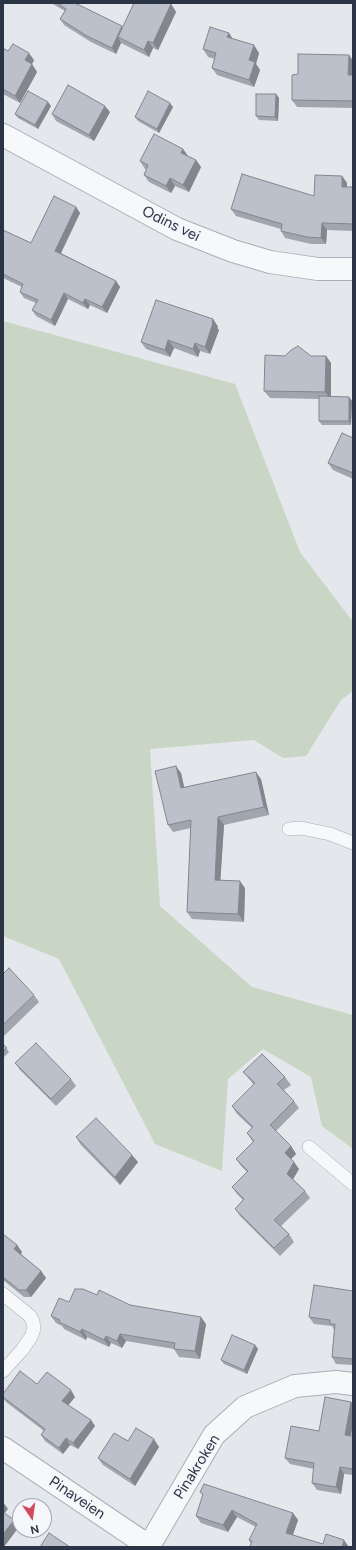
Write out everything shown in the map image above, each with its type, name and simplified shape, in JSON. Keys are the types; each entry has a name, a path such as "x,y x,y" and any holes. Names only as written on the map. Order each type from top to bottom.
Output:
{"street":[{"name":"Odins vei","path":"3,135 176,229 233,251 270,262 318,268 353,270"},
{"name":"Pinakroken","path":"150,1547 214,1435 245,1407 295,1386 336,1382 353,1384"},
{"name":"Pinaveien","path":"3,1448 150,1547"}],"lane":[{"path":"289,829 301,828 323,833 353,843"},
{"path":"309,1147 353,1184"},
{"path":"3,1294 30,1316 33,1322 34,1330 22,1350 3,1371"}],"green space":[{"path":"3,321 235,384 300,552 353,622 353,691 341,700 306,756 283,758 254,740 150,749 160,906 252,987 353,1015 353,1149 322,1126 311,1077 263,1049 228,1079 222,1171 155,1144 59,959 3,936"}],"building":[{"path":"57,3 75,3 122,26 112,48 87,36 60,19 66,9"},
{"path":"134,3 171,4 153,43 148,41 144,50 118,37"},
{"path":"210,27 229,33 227,37 254,45 249,60 255,62 249,80 212,68 216,53 203,49"},
{"path":"13,44 29,53 25,60 32,64 15,96 3,89 3,48 8,51"},
{"path":"298,54 349,55 348,75 353,75 353,101 292,100 292,75 298,74"},
{"path":"68,85 105,106 89,135 52,114"},
{"path":"28,91 48,102 35,125 15,114"},
{"path":"148,91 170,103 157,129 135,117"},
{"path":"256,94 276,94 275,117 256,116"},
{"path":"154,134 183,149 181,153 196,160 183,185 170,178 166,186 144,175 148,165 140,161"},
{"path":"242,174 314,196 315,175 342,176 342,187 353,187 353,224 322,223 321,238 307,237 281,231 282,224 231,209"},
{"path":"54,196 76,207 55,251 116,281 102,307 85,299 83,303 64,293 51,320 32,310 38,300 20,292 23,284 3,274 3,230 31,243"},
{"path":"156,300 213,319 205,347 195,343 193,349 168,340 165,350 141,342"},
{"path":"298,346 311,356 326,356 325,392 264,391 265,355 285,356"},
{"path":"319,396 349,397 349,421 319,421"},
{"path":"342,433 353,438 353,473 328,463"},
{"path":"176,766 181,788 256,772 264,807 218,817 215,880 240,881 238,914 187,912 191,820 168,825 155,771"},
{"path":"9,968 34,995 3,1025 3,974"},
{"path":"36,1043 71,1079 51,1099 15,1063"},
{"path":"3,1044 7,1048 3,1051"},
{"path":"262,1054 285,1077 277,1084 294,1101 270,1125 291,1146 285,1153 294,1162 287,1174 305,1191 274,1220 289,1234 274,1248 235,1209 244,1199 232,1187 248,1171 236,1159 254,1141 247,1133 253,1127 232,1106 255,1083 243,1072"},
{"path":"96,1118 132,1155 115,1177 76,1137"},
{"path":"3,1234 17,1245 14,1249 41,1271 26,1290 19,1290 3,1277"},
{"path":"314,1285 353,1291 353,1359 332,1357 335,1324 330,1324 330,1320 309,1317"},
{"path":"75,1289 83,1289 97,1295 99,1290 130,1305 201,1317 195,1351 174,1349 175,1343 120,1334 117,1341 106,1336 104,1340 82,1329 80,1332 59,1322 60,1320 51,1316 59,1298 69,1302"},
{"path":"232,1335 255,1345 244,1370 221,1360"},
{"path":"20,1371 37,1384 47,1372 71,1390 62,1401 91,1420 73,1443 66,1438 59,1448 41,1435 45,1429 3,1397 3,1394"},
{"path":"325,1397 351,1402 345,1435 353,1436 353,1469 340,1467 336,1487 312,1483 314,1463 285,1458 291,1426 319,1431"},
{"path":"136,1428 154,1439 130,1479 98,1458 114,1433 128,1441"},
{"path":"204,1484 293,1513 286,1533 323,1544 326,1534 344,1540 342,1547 252,1547 250,1546 252,1541 249,1540 257,1524 232,1510 223,1525 196,1516 203,1494 200,1492"},
{"path":"3,1512 12,1519 12,1523 3,1534"},
{"path":"52,1535 70,1547 40,1547 46,1538 52,1538"}]}
